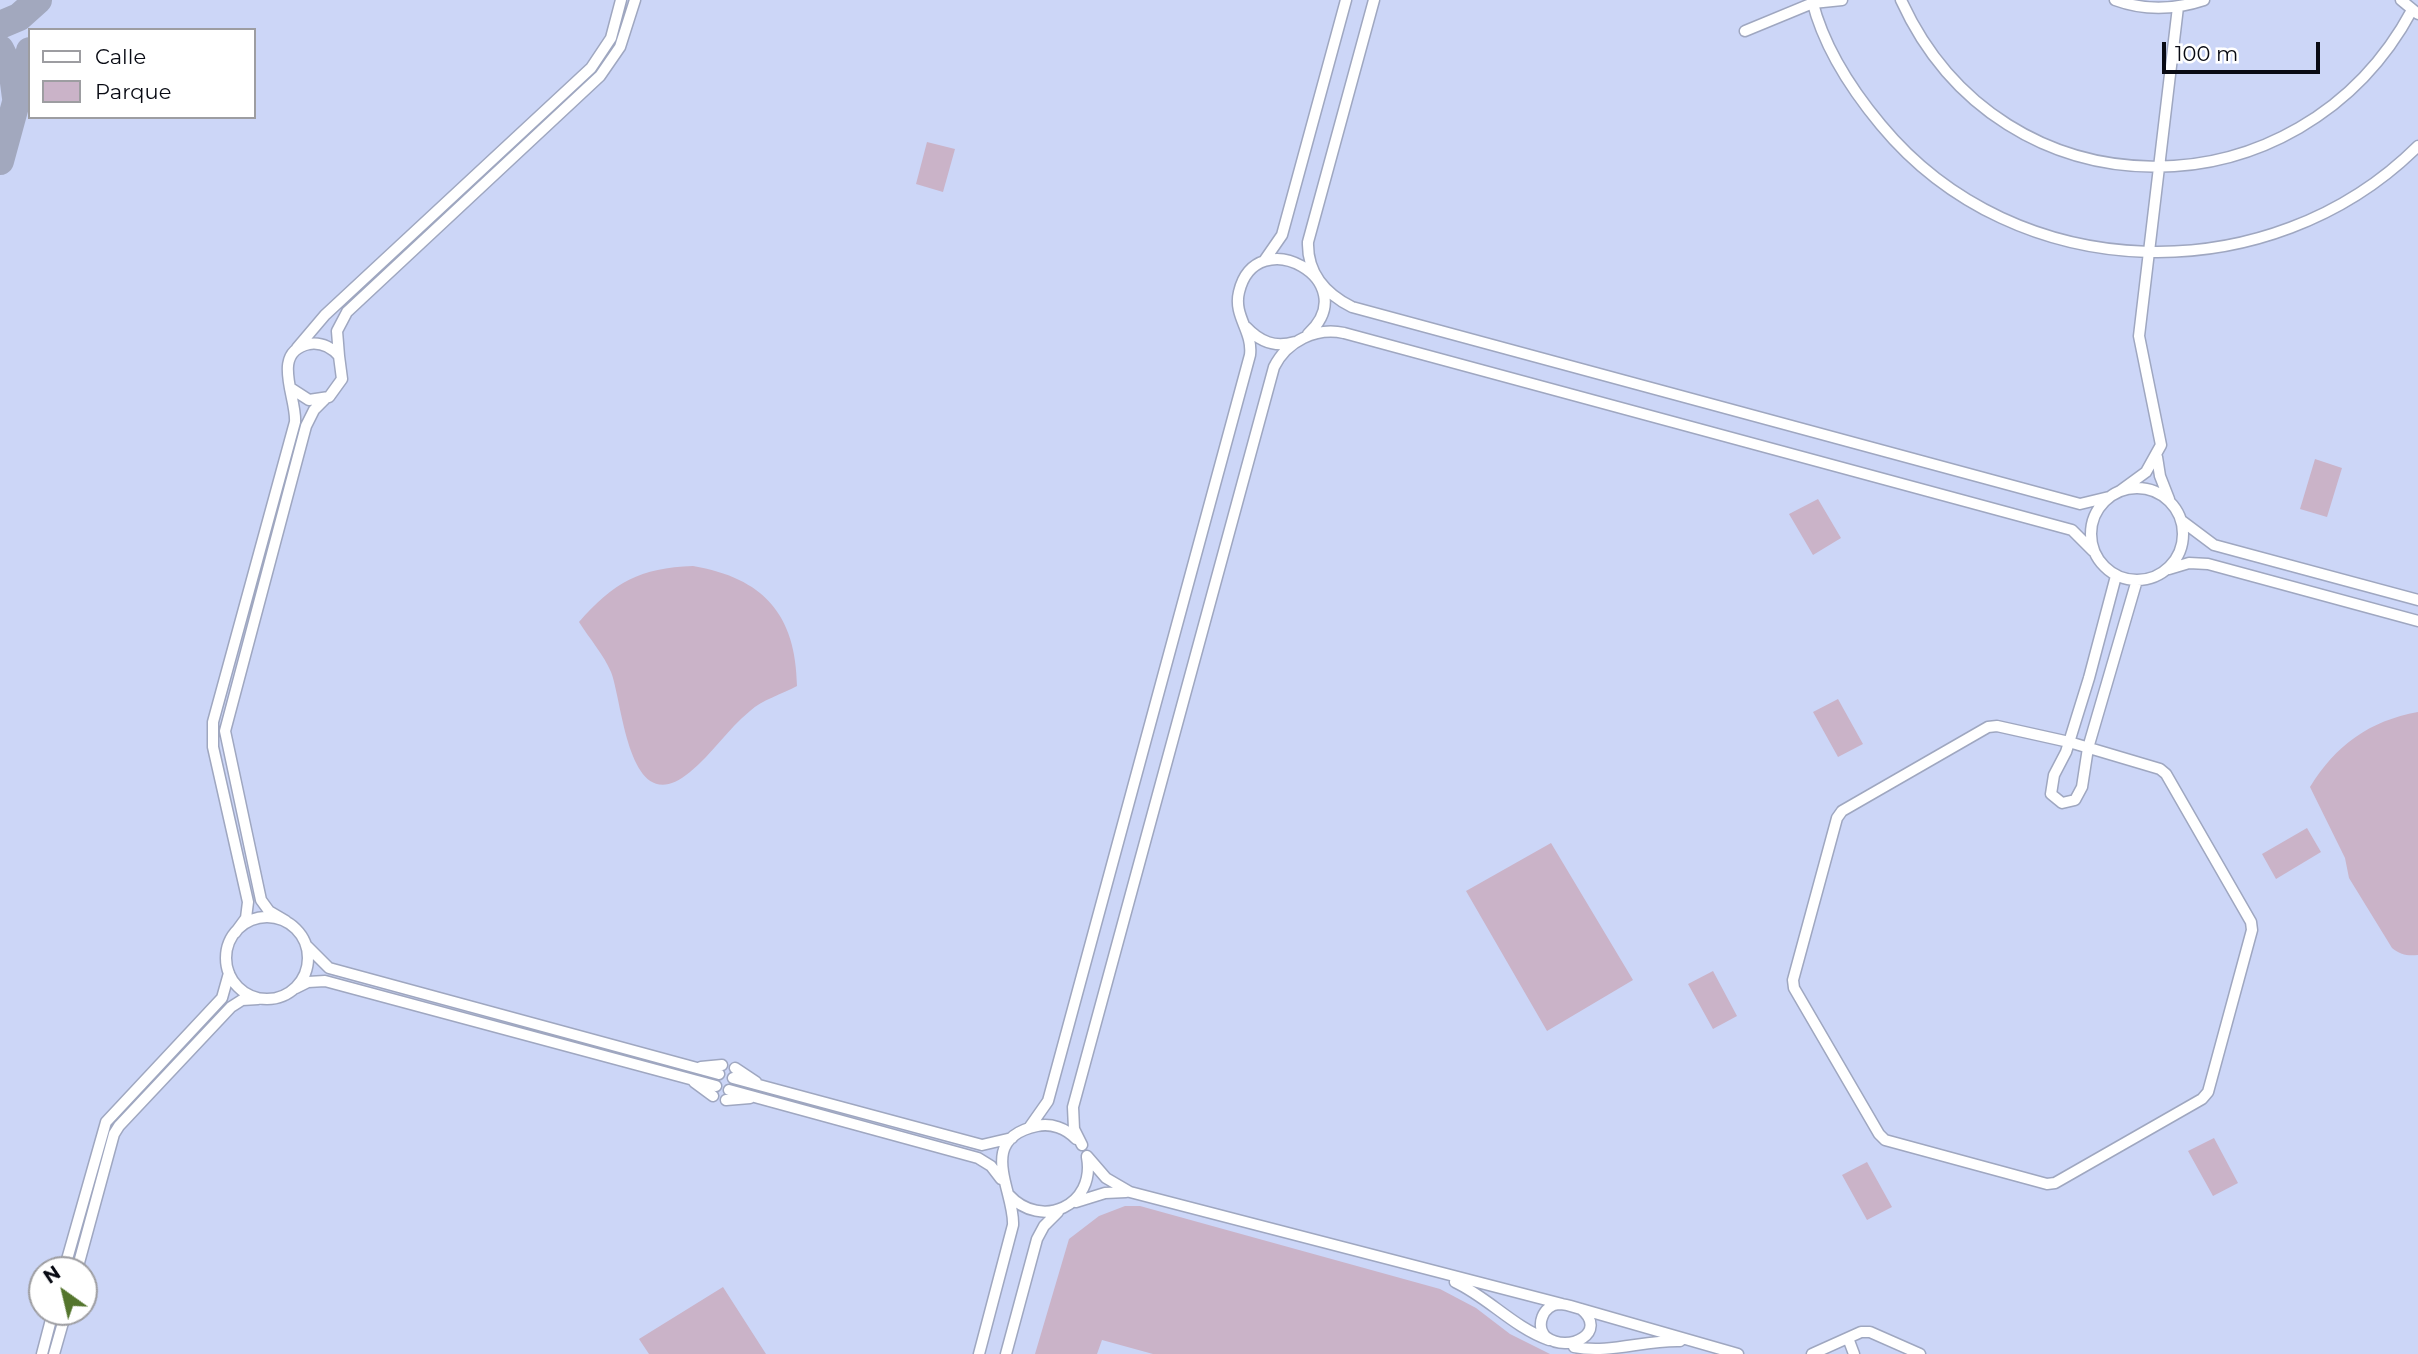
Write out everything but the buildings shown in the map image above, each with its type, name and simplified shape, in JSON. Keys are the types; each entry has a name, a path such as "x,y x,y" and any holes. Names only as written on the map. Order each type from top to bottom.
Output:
{"street":[{"path":"69,1256 106,1122 222,998 229,973 226,952 246,918 248,902 213,747 212,729 295,422 287,368 293,354 325,316 591,68 607,46 621,0"},
{"path":"635,0 620,47 600,76 342,318 335,338 342,379 314,410 306,426 225,725 226,744 261,900 269,911 295,927 307,946 328,968 694,1067 720,1069"},
{"path":"1346,0 1282,236 1271,254 1255,267 1241,285 1238,296 1240,318 1261,341 1282,345 1325,331 1344,333 2072,530 2094,551 2106,569 2116,576 2137,580 2159,575 2181,564 2202,563 2418,621"},
{"path":"1374,0 1308,242 1309,260 1324,301 1322,312 1315,327 1276,362 1073,1107 1074,1129 1087,1156 1106,1178 1130,1192 1581,1309 1698,1343 1709,1350 1738,1354"},
{"path":"1745,31 1813,2 1842,0"},
{"path":"1901,0 1917,31 1940,65 1969,95 2002,120 2038,141 2077,156 2117,165 2159,167 2200,164 2231,158 2299,130 2334,107 2364,78 2415,12 2401,0"},
{"path":"2115,0 2151,8 2178,7 2204,0"},
{"path":"1813,2 1831,49 1863,102 1903,150 1941,182 2005,220 2051,238 2100,249 2149,254 2221,248 2290,229 2353,197 2418,146"},
{"path":"2159,575 2168,568 2180,549 2182,527 2163,486 2157,457 2160,435 2139,336 2178,7"},
{"path":"1255,267 1265,262 1289,260 1300,263 1332,295 1352,307 2080,504 2109,497 2120,491 2141,478 2157,457"},
{"path":"1029,1128 1048,1101 1251,348 1246,327"},
{"path":"293,354 305,345 320,344 339,356"},
{"path":"292,389 309,400 328,397"},
{"path":"2120,491 2145,489 2167,500 2194,533 2214,545 2418,600"},
{"path":"2094,551 2091,539 2094,516 2109,497"},
{"path":"2116,576 2069,742 2050,785 2051,794 2062,803 2069,803 2080,794 2088,748 2137,580"},
{"path":"2089,678 2107,682"},
{"path":"219,701 231,705"},
{"path":"1988,727 2069,742 2160,769 2166,774 2251,922 2252,930 2208,1093 2067,1176 2047,1184 1885,1140 1794,988 1793,980 1837,818 1842,811 1988,727"},
{"path":"235,933 253,920 264,917 285,921"},
{"path":"296,988 307,968 307,946"},
{"path":"229,973 240,990 258,999"},
{"path":"81,1256 114,1134 119,1126 231,1007 242,1000 278,998 308,982 325,981 691,1080 714,1091"},
{"path":"734,1073 763,1086 982,1145 1001,1143 1029,1128 1053,1126 1074,1136 1082,1145"},
{"path":"728,1095 759,1098 978,1158 991,1166 1009,1195 1013,1225 979,1354"},
{"path":"1004,1185 1001,1163 1004,1152 1018,1134"},
{"path":"1006,1354 1037,1239 1049,1221 1069,1206 1085,1187 1088,1177 1087,1156"},
{"path":"1009,1195 1035,1212 1046,1213 1093,1195 1130,1192"},
{"path":"1432,1272 1465,1287 1522,1328 1552,1341 1605,1350 1649,1342 1698,1343"},
{"path":"1552,1341 1541,1329 1541,1318 1552,1306 1562,1304"},
{"path":"1571,1346 1581,1344 1590,1331 1588,1316 1581,1309"},
{"path":"42,1354 49,1326"},
{"path":"54,1354 62,1326"},
{"path":"1812,1354 1848,1338 1870,1332 1920,1354"},
{"path":"1848,1338 1854,1354"}],"shaded area":[{"path":"0,0 2418,0 2418,1354 0,1354"}],"green space":[{"path":"927,142 955,149 943,192 916,184"},
{"path":"2315,459 2342,468 2327,517 2300,509"},
{"path":"1818,499 1841,538 1813,555 1789,514"},
{"path":"693,566 739,580 756,590 771,604 790,639 797,686 755,707 690,772 669,784 653,783 641,771 632,753 611,672 579,622 604,597 629,580 658,570"},
{"path":"1838,699 1863,744 1838,757 1813,712"},
{"path":"2418,712 2418,955 2411,955 2401,954 2392,948 2349,878 2345,858 2310,787 2331,759 2355,737 2384,722"},
{"path":"2307,828 2321,852 2276,879 2262,854"},
{"path":"1551,843 1633,980 1547,1031 1466,891"},
{"path":"1713,971 1737,1016 1713,1029 1688,984"},
{"path":"2214,1138 2238,1183 2213,1196 2188,1151"},
{"path":"1867,1162 1892,1207 1867,1220 1842,1175"},
{"path":"1125,1206 1140,1206 1440,1289 1476,1308 1510,1334 1550,1354 1153,1354 1102,1340 1097,1354 1035,1354 1069,1239 1099,1216"},
{"path":"723,1287 766,1354 649,1354 639,1339"}],"taxiway":[{"path":"0,25 19,17 38,0"},
{"path":"0,49 13,75 16,98"},
{"path":"0,161 28,58"}]}
